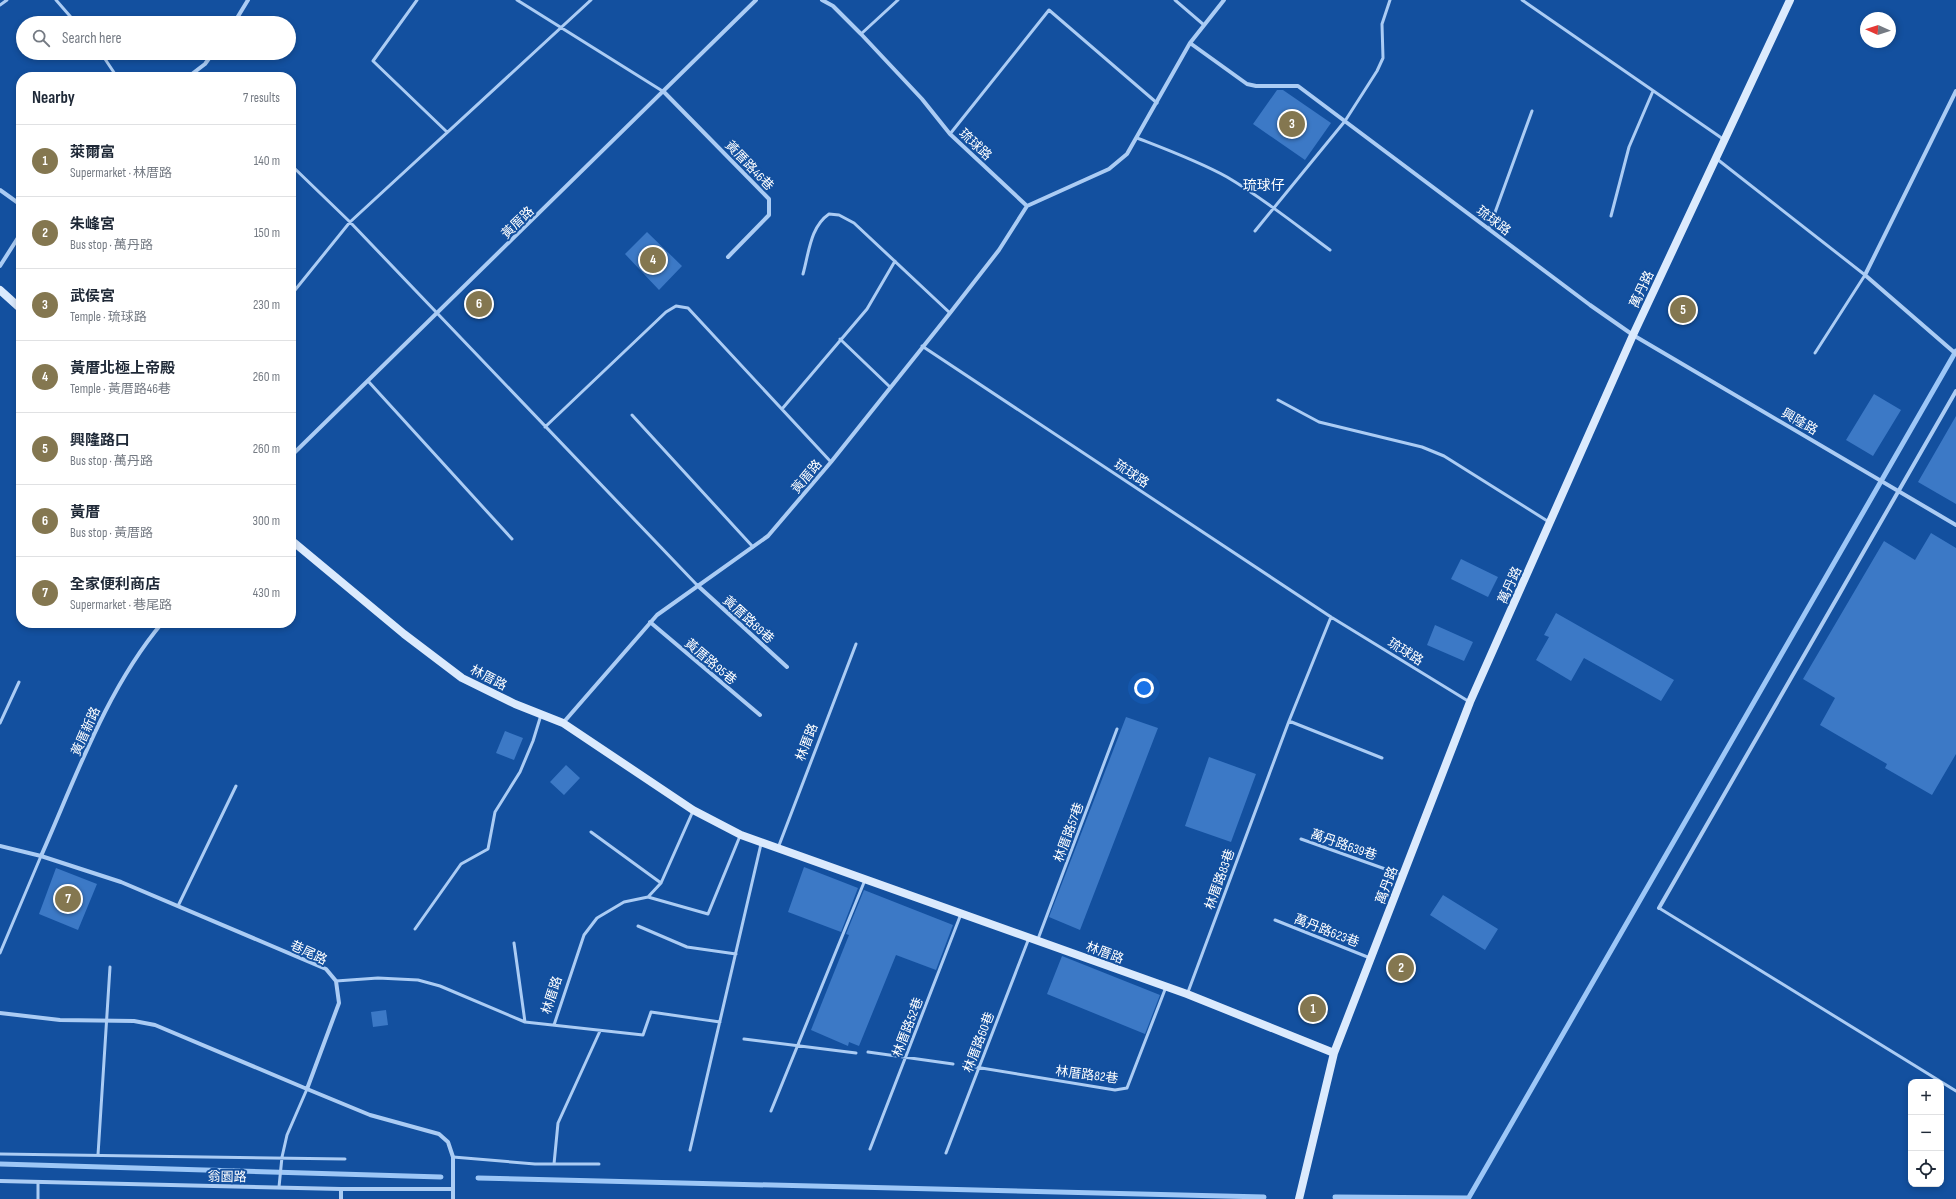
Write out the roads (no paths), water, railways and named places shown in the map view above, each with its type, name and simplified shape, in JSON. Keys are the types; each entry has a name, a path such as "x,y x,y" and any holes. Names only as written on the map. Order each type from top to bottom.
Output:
{"street":[{"path":"238,16 248,0"},
{"name":"黃厝路","path":"296,451 664,92 756,0"},
{"name":"琉球路","path":"822,0 833,6 861,34 922,99 950,134 1027,206"},
{"path":"1027,206 1109,169 1127,154 1190,43 1224,0"},
{"name":"萬丹路","path":"1299,1199 1334,1053 1470,702 1633,335 1790,0"},
{"name":"琉球路","path":"1190,43 1247,84 1256,86 1298,86 1590,305 1633,335"},
{"path":"195,72 208,60"},
{"path":"1956,91 1865,275 1956,354"},
{"name":"黃厝路46巷","path":"664,92 769,199 769,215 728,257"},
{"path":"0,190 16,201"},
{"name":"黃厝路","path":"563,723 657,614 768,536 831,462 922,346 950,313 998,250 1027,206"},
{"path":"0,266 16,242"},
{"path":"0,290 16,304"},
{"name":"興隆路","path":"1633,335 1956,525"},
{"path":"1658,908 1956,391"},
{"name":"林厝路","path":"296,544 404,634 462,678 541,715 563,723 693,810 741,835 1187,994 1334,1053"},
{"name":"黃厝路89巷","path":"697,585 787,667"},
{"name":"黃厝路95巷","path":"650,622 760,715"},
{"name":"黃厝新路","path":"41,856 112,696 145,644 158,628"},
{"name":"巷尾路","path":"0,846 41,856 121,882 326,969 336,981 339,1003 307,1089"},
{"path":"0,1013 60,1020 134,1021 155,1025 370,1116 438,1134 448,1142 453,1157 453,1199"},
{"name":"翁園路","path":"0,1181 341,1189 453,1189"},
{"path":"340,1199 341,1189"}],"lane":[{"path":"0,5 7,0"},
{"path":"56,0 70,16"},
{"path":"417,0 374,61 447,132"},
{"path":"517,0 664,92"},
{"path":"296,289 350,222 591,0"},
{"path":"861,34 898,0"},
{"path":"1175,0 1204,25"},
{"path":"1255,231 1345,121 1384,58 1382,24 1390,0"},
{"path":"1522,0 1724,140"},
{"path":"950,134 1049,10 1157,103"},
{"path":"106,60 114,72"},
{"path":"1610,216 1629,147 1653,91"},
{"path":"1489,229 1532,111"},
{"path":"1137,138 1181,155 1221,174 1274,208 1330,250"},
{"path":"1715,158 1865,275 1815,353"},
{"path":"296,170 350,222 436,315 697,585"},
{"path":"803,274 815,229 822,219 829,214 839,215 854,223 950,313"},
{"path":"782,409 866,309 895,261"},
{"path":"545,427 666,312 676,306 688,308 831,462"},
{"path":"840,340 890,387"},
{"name":"琉球路","path":"922,346 1331,617 1470,702"},
{"path":"368,381 512,539"},
{"path":"1278,400 1320,422 1422,447 1444,456 1550,523"},
{"path":"632,415 753,547"},
{"path":"1331,617 1289,721 1382,758"},
{"name":"林厝路","path":"778,848 856,644"},
{"path":"0,723 19,682"},
{"path":"415,929 461,864 488,850 495,812 520,772 533,741 541,715"},
{"name":"林厝路83巷","path":"1187,994 1289,721"},
{"name":"林厝路57巷","path":"1038,941 1117,729"},
{"path":"178,906 236,786"},
{"path":"693,810 661,883 648,897 708,914 741,835"},
{"path":"591,832 661,883"},
{"name":"萬丹路639巷","path":"1301,839 1402,875"},
{"path":"690,1150 762,842"},
{"path":"0,954 41,856"},
{"path":"771,1112 866,879"},
{"name":"林厝路","path":"554,1025 584,934 597,918 624,902 648,897"},
{"path":"1658,908 1956,1091"},
{"name":"林厝路52巷","path":"870,1149 962,913"},
{"name":"萬丹路623巷","path":"1275,920 1371,958"},
{"path":"638,926 687,947 736,954"},
{"name":"林厝路60巷","path":"946,1153 1029,938"},
{"path":"514,943 525,1022"},
{"path":"98,1155 110,967"},
{"name":"林厝路","path":"336,981 378,978 418,980 440,986 525,1022 600,1031 643,1035 651,1012 720,1022"},
{"name":"林厝路82巷","path":"962,1065 1115,1090 1127,1088 1167,987"},
{"path":"554,1164 558,1123 600,1031"},
{"path":"744,1039 856,1053"},
{"path":"868,1052 953,1064"},
{"path":"279,1187 282,1157 287,1135 307,1089"},
{"path":"0,1154 345,1159"},
{"path":"453,1157 486,1161 599,1164"},
{"path":"38,1182 38,1199"}],"waterway":[{"path":"1468,1199 1956,351"},
{"path":"0,1164 441,1177"},
{"path":"478,1178 1264,1197"},
{"path":"1335,1197 1468,1198"}],"place":[{"name":"武侯宮","path":"1292,124"},
{"name":"黃厝北極上帝殿","path":"653,260"},
{"name":"黃厝","path":"479,304"},
{"name":"興隆路口","path":"1683,310"},
{"name":"全家便利商店","path":"68,899"},
{"name":"朱峰宮","path":"1401,968"},
{"name":"萊爾富","path":"1313,1009"}],"district":[{"name":"琉球仔","path":"1264,185"}]}
